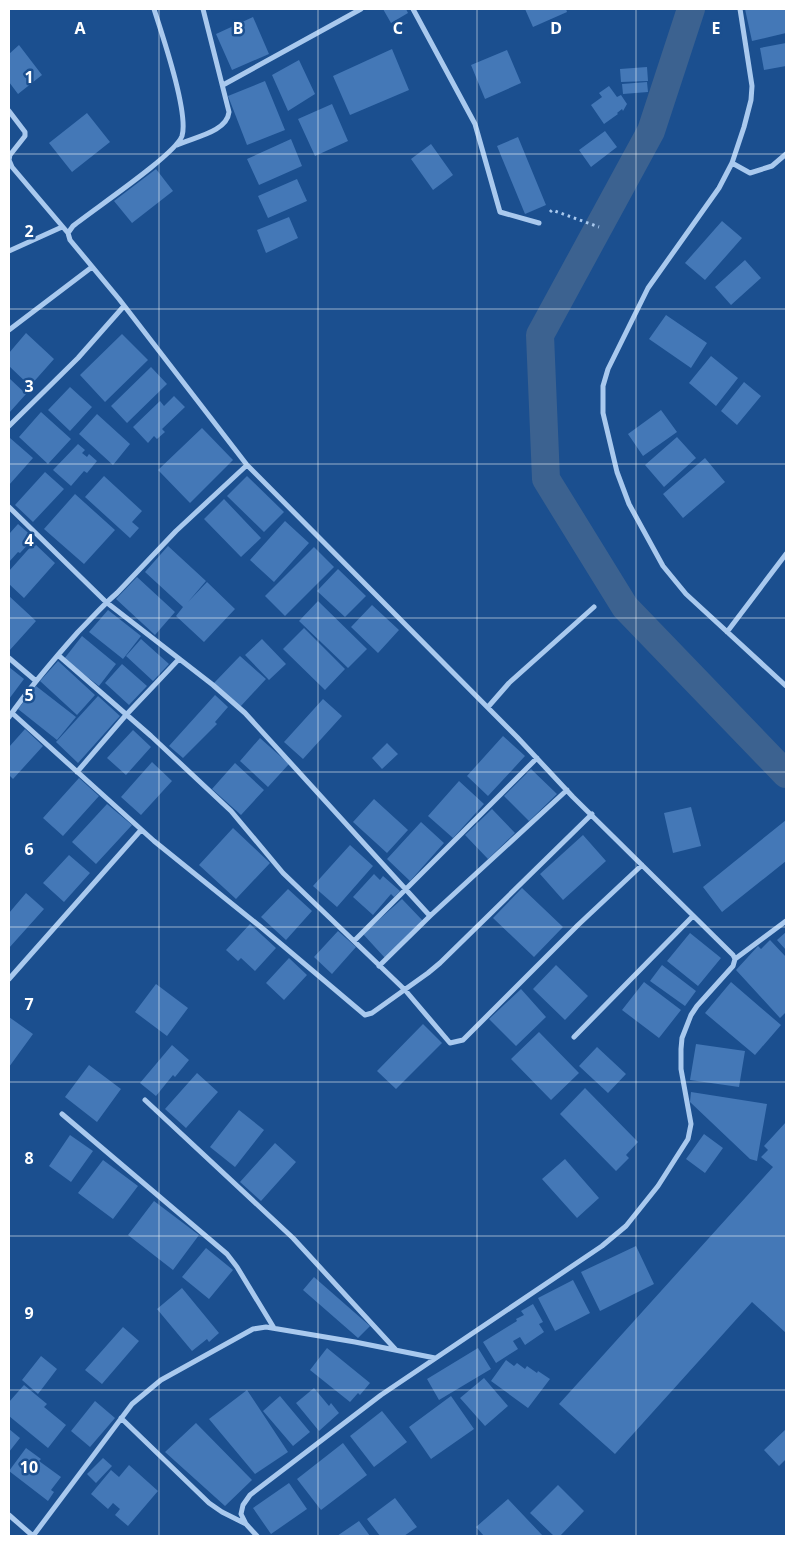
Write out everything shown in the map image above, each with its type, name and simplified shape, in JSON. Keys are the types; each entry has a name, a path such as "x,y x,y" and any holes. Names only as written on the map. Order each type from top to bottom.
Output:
{"street":[{"path":"154,9 172,68 184,126 178,145"},
{"path":"68,233 82,219 178,145 210,132 224,124 228,119 229,112 203,9"},
{"path":"222,85 361,9"},
{"path":"413,9 475,124 500,212 539,223"},
{"path":"740,9 752,86 751,100 744,127 732,163 719,188 648,288 618,348 603,386 603,413 617,472 629,504 663,566 686,594 786,686"},
{"path":"9,111 25,132 25,136 10,155 9,160 12,166 68,233 70,240 124,306 247,465 488,707 567,790 733,955 735,960"},
{"path":"732,163 750,173 772,166 786,154"},
{"path":"9,251 62,227"},
{"path":"9,330 92,267"},
{"path":"9,426 78,358 124,306"},
{"path":"247,465 176,531 106,602 58,655 10,715 141,830 268,932 365,1015 404,990 440,963 592,814"},
{"path":"9,507 106,602 245,714 430,916"},
{"path":"727,632 786,554"},
{"path":"488,707 509,683 594,607"},
{"path":"58,655 126,714 241,821 283,872 404,990 450,1043 463,1040 578,925 642,865"},
{"path":"9,658 36,681"},
{"path":"77,772 126,714 179,659"},
{"path":"354,941 537,758"},
{"path":"379,966 430,916 567,790"},
{"path":"9,979 141,830"},
{"path":"574,1037 693,916"},
{"path":"257,1536 246,1524 241,1514 243,1505 250,1495 380,1395 602,1246 626,1226 658,1186 691,1131 681,1069 681,1048 682,1038 691,1015 733,966 735,960 786,921"},
{"path":"144,1100 293,1238 396,1350"},
{"path":"62,1114 227,1254 237,1266 274,1328"},
{"path":"9,1514 33,1536 132,1404 161,1380 253,1329 274,1328 435,1358"},
{"path":"121,1418 210,1503 222,1512 246,1524"}],"path":[{"path":"539,223 552,210 599,227"}],"building":[{"path":"383,9 406,9 408,13 391,23"},
{"path":"525,9 566,9 567,12 533,27"},
{"path":"745,9 786,9 786,33 752,41"},
{"path":"253,17 269,54 232,70 216,34"},
{"path":"786,43 786,66 764,70 760,48"},
{"path":"19,45 42,75 18,94 9,82 9,54"},
{"path":"392,49 409,90 350,115 333,76"},
{"path":"507,50 521,83 485,99 471,65"},
{"path":"299,60 315,94 288,111 272,75"},
{"path":"647,67 648,81 621,82 620,69"},
{"path":"265,81 285,130 247,145 228,96"},
{"path":"647,82 648,92 623,94 622,84"},
{"path":"609,86 617,97 621,95 627,104 623,111 622,109 604,124 591,105 602,97 599,93"},
{"path":"332,104 348,141 315,156 298,119"},
{"path":"87,113 110,142 72,172 49,143"},
{"path":"605,131 617,147 591,167 579,150"},
{"path":"518,137 546,205 525,214 497,146"},
{"path":"291,139 302,166 259,185 247,159"},
{"path":"431,144 453,175 433,190 411,159"},
{"path":"156,169 173,191 132,223 114,201"},
{"path":"297,179 307,201 268,218 258,196"},
{"path":"289,217 298,238 266,253 257,230"},
{"path":"722,221 742,238 705,280 685,263"},
{"path":"745,260 761,278 731,305 715,287"},
{"path":"666,315 707,343 691,368 649,339"},
{"path":"26,333 54,359 30,386 9,366 9,353"},
{"path":"122,334 148,360 105,402 80,375"},
{"path":"711,356 738,378 716,406 689,383"},
{"path":"151,367 167,384 127,423 111,406"},
{"path":"9,378 26,394 9,413"},
{"path":"744,382 761,396 737,425 721,411"},
{"path":"70,387 92,407 70,431 48,410"},
{"path":"174,396 185,407 162,429 165,432 157,439 154,436 148,443 133,427 160,401 164,406"},
{"path":"661,410 677,432 643,456 628,434"},
{"path":"41,412 71,439 48,464 19,437"},
{"path":"97,414 130,444 113,465 79,434"},
{"path":"202,428 233,460 190,503 158,470"},
{"path":"677,437 696,458 664,487 645,465"},
{"path":"10,438 33,458 9,485 9,440"},
{"path":"78,444 85,450 82,453 87,457 89,454 97,461 87,473 84,471 71,486 53,470"},
{"path":"705,458 725,482 683,518 663,494"},
{"path":"45,472 64,489 33,522 15,505"},
{"path":"104,476 142,511 132,522 139,528 130,538 85,497"},
{"path":"247,476 284,512 264,532 227,496"},
{"path":"75,494 115,530 84,564 44,529"},
{"path":"224,499 261,538 241,557 204,519"},
{"path":"285,521 309,543 274,582 250,560"},
{"path":"18,524 34,538 9,562 9,534"},
{"path":"34,543 55,563 24,598 9,584 9,571"},
{"path":"168,546 206,581 188,602 207,582 235,609 204,642 176,616 183,607 145,572"},
{"path":"314,547 334,567 285,616 265,596"},
{"path":"338,569 366,596 345,617 317,591"},
{"path":"137,577 175,612 155,635 116,599"},
{"path":"9,596 36,621 9,651"},
{"path":"318,601 367,649 348,668 299,621"},
{"path":"372,605 399,630 378,653 351,627"},
{"path":"108,610 141,636 123,659 89,632"},
{"path":"304,628 345,669 325,690 283,649"},
{"path":"82,636 116,664 99,686 64,659"},
{"path":"141,639 169,664 153,681 126,656"},
{"path":"262,639 286,664 269,680 245,655"},
{"path":"240,656 266,679 240,707 214,683"},
{"path":"58,661 95,695 77,715 40,681"},
{"path":"122,664 147,686 129,705 105,683"},
{"path":"9,667 24,679 9,699"},
{"path":"36,686 76,717 57,740 18,709"},
{"path":"215,695 228,707 215,722 217,724 183,758 169,746"},
{"path":"98,696 120,716 78,763 56,742"},
{"path":"323,699 342,716 303,759 284,742"},
{"path":"25,729 43,746 13,779 9,775 9,747"},
{"path":"133,730 151,747 126,775 107,758"},
{"path":"503,736 525,756 488,796 467,776"},
{"path":"260,738 289,764 268,787 240,761"},
{"path":"387,743 398,754 382,769 372,758"},
{"path":"152,762 172,781 141,815 121,797"},
{"path":"235,763 264,790 241,815 212,789"},
{"path":"531,769 557,794 529,821 504,796"},
{"path":"79,778 99,796 63,836 43,818"},
{"path":"459,781 484,804 453,838 428,816"},
{"path":"374,799 408,830 387,853 353,822"},
{"path":"107,804 132,825 96,864 72,842"},
{"path":"691,807 701,846 673,853 664,813"},
{"path":"492,809 515,833 488,859 465,835"},
{"path":"786,820 786,861 722,912 703,887"},
{"path":"421,822 444,843 410,881 387,859"},
{"path":"233,828 270,863 236,899 199,865"},
{"path":"583,835 606,861 563,900 540,874"},
{"path":"350,845 373,866 337,907 313,886"},
{"path":"69,855 90,873 64,902 43,883"},
{"path":"374,874 380,880 383,876 400,891 394,897 391,894 373,915 353,897"},
{"path":"522,888 563,927 534,957 493,918"},
{"path":"288,889 312,911 286,940 261,917"},
{"path":"26,893 44,909 9,948 9,913"},
{"path":"402,899 423,921 385,958 363,934"},
{"path":"250,924 276,948 255,971 241,958 238,961 226,950"},
{"path":"338,931 356,947 332,974 314,957"},
{"path":"786,932 786,950 777,940"},
{"path":"690,933 721,958 698,986 667,961"},
{"path":"770,940 786,957 786,1012 780,1018 736,970 758,946 761,949"},
{"path":"289,958 307,975 284,1000 266,983"},
{"path":"556,965 588,996 565,1020 533,989"},
{"path":"662,965 696,991 685,1006 650,981"},
{"path":"644,982 681,1010 659,1038 622,1010"},
{"path":"731,982 781,1025 755,1055 705,1013"},
{"path":"156,984 188,1008 167,1036 135,1012"},
{"path":"521,989 546,1017 516,1046 489,1019"},
{"path":"9,1017 33,1034 9,1067"},
{"path":"423,1024 442,1043 396,1089 377,1071"},
{"path":"539,1032 579,1073 551,1100 511,1059"},
{"path":"696,1044 745,1051 739,1087 690,1080"},
{"path":"172,1045 189,1060 175,1077 173,1075 156,1096 140,1083"},
{"path":"597,1047 626,1074 608,1093 579,1066"},
{"path":"89,1065 121,1089 97,1122 65,1097"},
{"path":"197,1073 218,1092 186,1128 165,1109"},
{"path":"585,1088 638,1142 626,1155 629,1158 616,1171 560,1114"},
{"path":"691,1092 767,1104 757,1161 750,1159 690,1102"},
{"path":"239,1110 264,1130 235,1167 210,1147"},
{"path":"786,1122 786,1333 752,1302 615,1454 559,1404 773,1167 761,1157 768,1150 764,1146"},
{"path":"704,1134 723,1148 705,1173 686,1159"},
{"path":"70,1135 93,1151 71,1182 49,1166"},
{"path":"275,1143 296,1162 261,1201 240,1182"},
{"path":"565,1159 599,1198 577,1218 542,1179"},
{"path":"103,1160 138,1186 113,1219 78,1193"},
{"path":"154,1201 199,1235 173,1270 128,1235"},
{"path":"636,1246 654,1284 600,1311 581,1272"},
{"path":"206,1248 233,1270 209,1299 182,1277"},
{"path":"314,1277 370,1326 358,1338 303,1290"},
{"path":"573,1280 590,1313 555,1331 538,1298"},
{"path":"182,1288 219,1333 209,1342 207,1339 192,1351 157,1309"},
{"path":"533,1304 543,1322 539,1324 544,1332 525,1345 520,1337 513,1341 518,1349 496,1363 483,1342 517,1321 516,1319 524,1315 521,1311"},
{"path":"123,1327 139,1341 102,1384 85,1370"},
{"path":"327,1348 370,1383 360,1395 358,1393 350,1402 310,1370"},
{"path":"478,1348 491,1369 439,1400 427,1379"},
{"path":"41,1356 57,1369 38,1394 22,1380"},
{"path":"506,1360 514,1366 517,1363 525,1369 527,1366 550,1379 528,1408 491,1381"},
{"path":"484,1378 508,1406 485,1426 460,1398"},
{"path":"24,1385 47,1404 44,1407 66,1425 48,1448 9,1416 9,1402"},
{"path":"314,1388 329,1406 331,1403 339,1413 319,1431 296,1403"},
{"path":"247,1390 288,1452 255,1474 209,1419"},
{"path":"280,1396 310,1432 293,1446 263,1411"},
{"path":"451,1396 474,1429 431,1459 409,1427"},
{"path":"95,1401 115,1418 90,1447 71,1431"},
{"path":"382,1411 407,1442 374,1467 350,1436"},
{"path":"196,1423 252,1480 225,1506 165,1452"},
{"path":"9,1429 20,1438 9,1452"},
{"path":"786,1429 786,1459 779,1466 764,1450"},
{"path":"343,1443 367,1475 321,1510 297,1479"},
{"path":"26,1448 41,1459 39,1461 61,1477 51,1490 54,1492 48,1501 9,1471"},
{"path":"103,1458 112,1466 96,1483 87,1474"},
{"path":"129,1465 158,1491 128,1526 115,1515 120,1509 113,1503 108,1509 91,1494 111,1470 119,1477"},
{"path":"289,1483 307,1509 271,1534 253,1508"},
{"path":"558,1485 584,1511 560,1536 554,1536 530,1513"},
{"path":"395,1498 417,1527 404,1536 380,1536 367,1519"},
{"path":"508,1499 543,1536 484,1536 476,1527"},
{"path":"359,1521 370,1536 337,1536"}],"waterway":[{"path":"691,9 651,131 540,335 546,479 625,607 786,774"}]}
